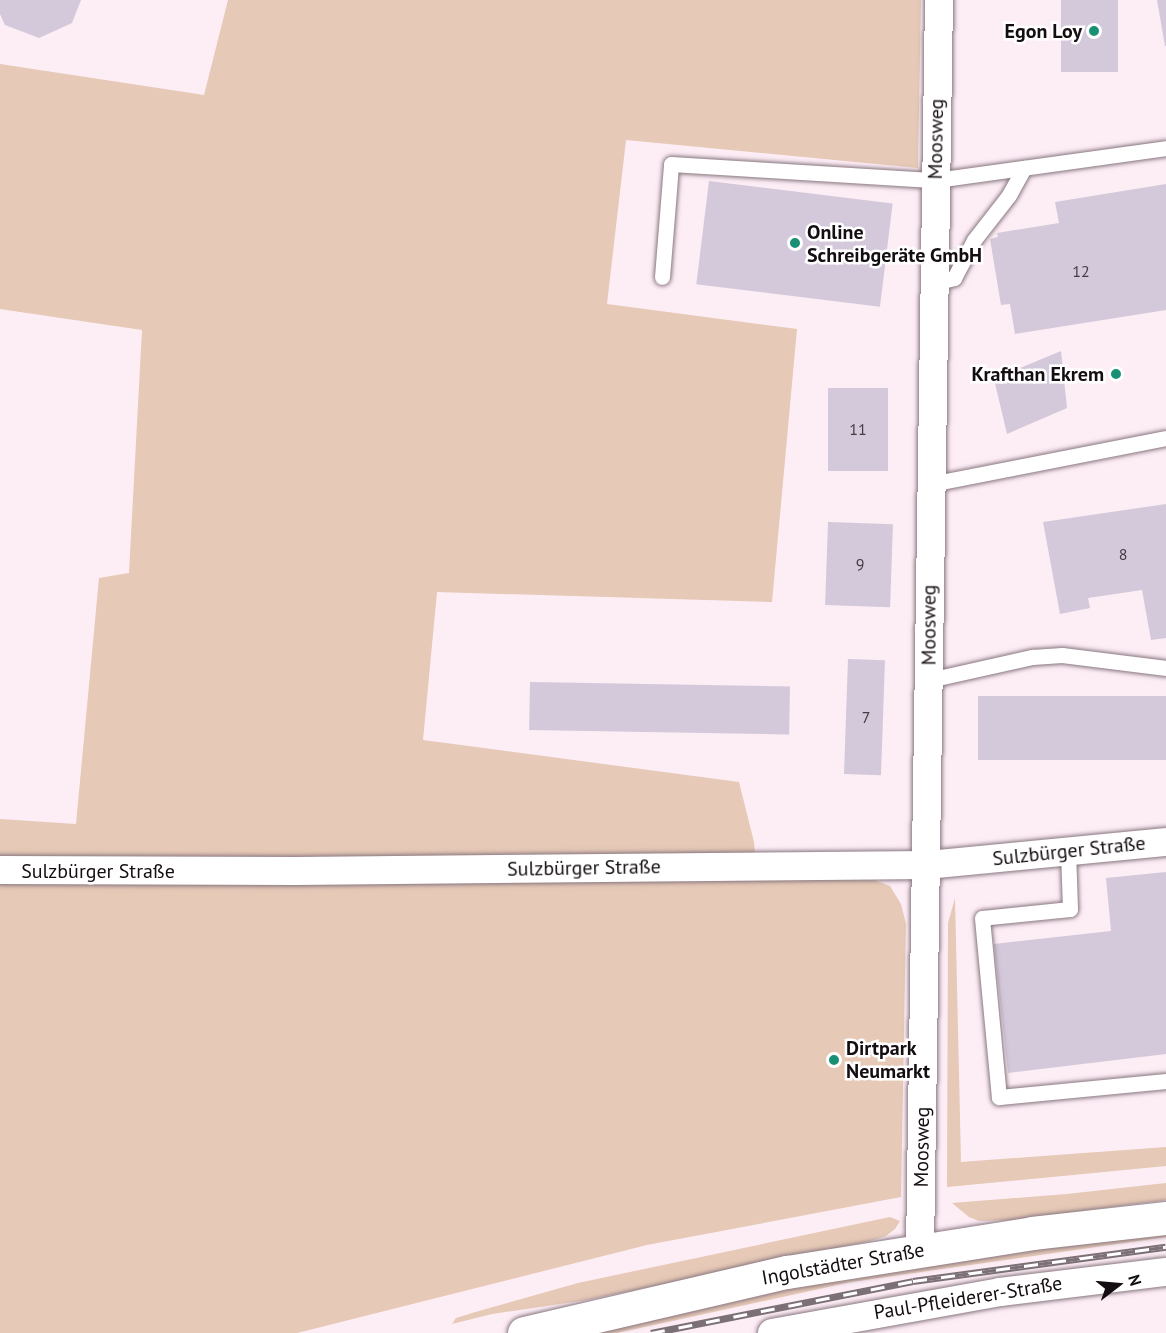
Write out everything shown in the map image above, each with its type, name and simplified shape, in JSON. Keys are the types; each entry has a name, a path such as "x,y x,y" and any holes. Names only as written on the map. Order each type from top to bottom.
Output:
{"street":[{"name":"Moosweg","path":"920,1250 939,0"},
{"name":"Sulzbürger Straße","path":"0,870 295,871 927,865 1166,842"},
{"name":"Ingolstädter Straße","path":"524,1333 787,1272 1032,1233 1166,1218"},
{"name":"Paul-Pfleiderer-Straße","path":"772,1333 877,1323 1000,1292 1166,1272"}],"lane":[{"path":"662,277 671,164 936,180 1166,148"},
{"path":"934,283 954,278 974,240 1009,195 1024,168"},
{"path":"931,484 1166,438"},
{"path":"929,680 1032,657 1062,655 1166,668"},
{"path":"1068,851 1070,909 982,918 999,1097 1166,1081"}],"shaded area":[{"path":"228,0 921,0 918,168 626,140 607,304 797,329 772,602 437,592 423,740 739,782 754,842 757,879 874,880 890,886 901,904 906,924 901,1197 647,1245 297,1333 0,1333 0,819 76,824 99,578 129,573 142,330 0,309 0,64 204,95"},
{"path":"955,898 961,1162 1166,1147 1166,1166 947,1187 948,923"},
{"path":"1166,1183 1166,1200 1013,1220 979,1221 969,1217 952,1203 1067,1194"},
{"path":"890,1217 900,1221 895,1229 886,1236 870,1241 587,1300 492,1314 452,1324 456,1318 578,1283"},
{"path":"1166,1231 1166,1237 851,1282 617,1333 583,1333 850,1275"}],"building":[{"path":"0,0 81,0 72,23 39,38 5,25 0,14"},
{"name":"Egon Loy","path":"1061,0 1118,0 1118,72 1061,72"},
{"path":"1157,0 1166,0 1166,46 1165,46"},
{"name":"Online Schreibgeräte GmbH","path":"709,181 893,204 880,307 696,284"},
{"path":"1166,184 1166,310 1015,334 1010,304 1001,305 990,239 998,237 997,233 1059,223 1055,202"},
{"path":"1061,351 1067,408 1007,434 994,379"},
{"path":"828,388 888,388 888,471 828,471"},
{"path":"1166,504 1166,638 1151,640 1142,590 1088,598 1090,608 1060,614 1043,522"},
{"path":"828,522 893,524 890,607 825,605"},
{"path":"848,659 885,660 881,775 844,774"},
{"path":"530,682 790,687 789,735 529,730"},
{"path":"978,696 1166,696 1166,760 978,760"},
{"path":"1166,872 1166,1054 1008,1073 994,944 1111,931 1106,878"}],"railway":[{"path":"651,1333 913,1281 1166,1247"}],"place":[{"name":"Egon Loy","path":"1094,31"},
{"name":"Online Schreibgeräte GmbH","path":"795,243"},
{"name":"Krafthan Ekrem","path":"1116,374"},
{"name":"Dirtpark Neumarkt","path":"834,1060"}]}
